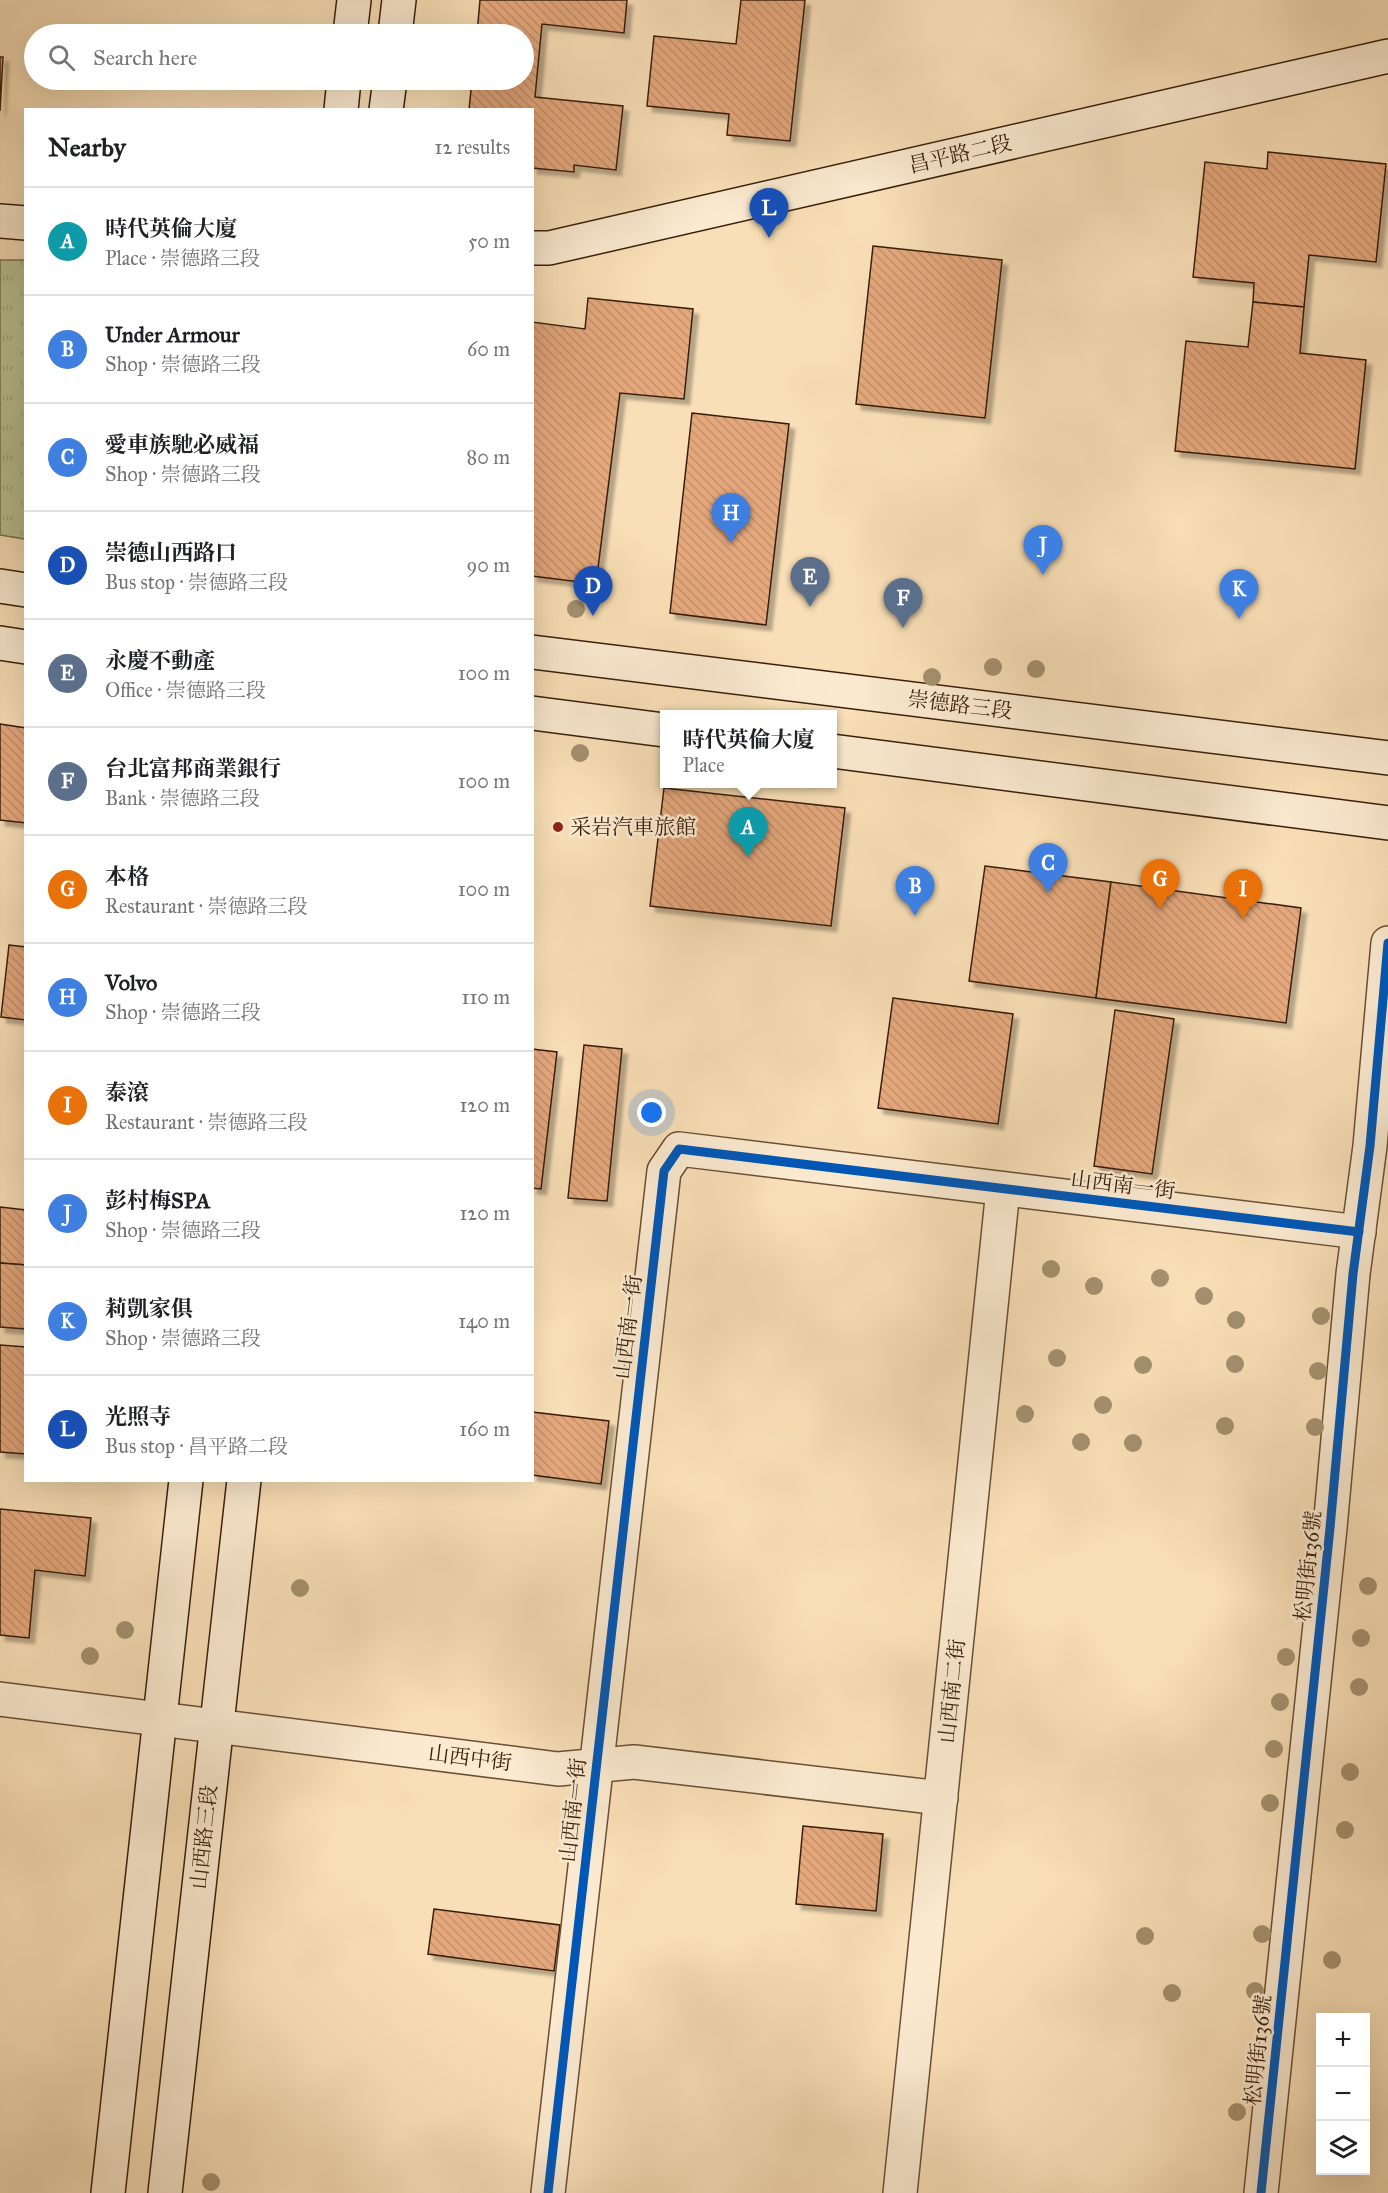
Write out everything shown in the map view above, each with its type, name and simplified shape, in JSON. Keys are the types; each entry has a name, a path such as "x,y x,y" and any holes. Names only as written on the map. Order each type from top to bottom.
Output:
{"street":[{"path":"351,24 354,0"},
{"path":"396,24 399,0"},
{"name":"昌平路二段","path":"534,248 549,248 1388,56"},
{"path":"341,108 344,90"},
{"path":"386,108 389,90"},
{"path":"0,221 24,223"},
{"path":"0,586 24,590"},
{"path":"0,643 24,646"},
{"name":"崇德路三段","path":"534,652 1388,758"},
{"path":"534,713 660,729"},
{"path":"837,752 1388,823"},
{"name":"松明街136號","path":"1261,2193 1359,1232 1370,1146 1388,943"},
{"name":"山西南一街","path":"548,2193 664,1171 679,1149 1359,1232"},
{"name":"山西南二街","path":"900,2193 1003,1189"},
{"path":"108,2193 186,1482"},
{"name":"山西路三段","path":"165,2193 244,1482"},
{"name":"山西中街","path":"0,1699 558,1769 634,1762 941,1798"}],"green space":[{"path":"0,260 24,260 24,539 0,535"}],"building":[{"path":"480,0 627,0 624,33 542,24 535,97 623,106 616,170 574,165 574,172 534,168 534,108 469,108 471,90 534,90 534,24 478,24"},
{"path":"741,0 805,0 790,141 727,135 729,114 647,106 654,36 736,44"},
{"path":"0,57 3,57 0,111"},
{"path":"1268,152 1386,164 1376,262 1309,255 1304,307 1253,302 1254,283 1193,277 1205,162 1267,169"},
{"path":"873,246 1002,260 985,418 856,404"},
{"path":"588,298 693,309 684,399 620,393 596,584 534,576 534,322 585,329"},
{"path":"1253,302 1304,307 1300,353 1366,360 1355,469 1175,451 1186,341 1248,347"},
{"path":"692,413 789,424 766,625 670,613"},
{"path":"0,724 24,728 24,823 0,820"},
{"path":"664,788 845,808 831,926 650,906"},
{"path":"985,866 1111,882 1096,998 969,981"},
{"path":"1111,882 1301,908 1286,1023 1096,998"},
{"path":"9,945 24,947 24,1020 1,1017"},
{"path":"893,998 1013,1014 998,1124 878,1108"},
{"path":"1115,1010 1174,1019 1152,1174 1094,1166"},
{"path":"584,1045 622,1049 607,1201 568,1198"},
{"path":"534,1049 557,1052 541,1189 534,1188"},
{"path":"0,1207 24,1210 24,1265 0,1263"},
{"path":"0,1263 24,1265 24,1329 0,1327"},
{"path":"0,1345 24,1347 24,1454 0,1452"},
{"path":"534,1412 609,1421 601,1484 534,1475"},
{"path":"0,1509 91,1518 85,1576 35,1570 29,1638 0,1635"},
{"path":"803,1826 883,1834 876,1911 796,1904"},
{"path":"434,1909 560,1925 554,1971 428,1954"}],"cycle path":[{"path":"1261,2193 1330,1528 1353,1274 1370,1146 1388,943"},
{"path":"548,2193 664,1171 679,1149 1359,1232"}],"place":[{"name":"光照寺","path":"769,238"},
{"name":"Volvo","path":"731,543"},
{"name":"彭村梅SPA","path":"1043,575"},
{"name":"永慶不動產","path":"810,607"},
{"name":"崇德山西路口","path":"593,616"},
{"name":"莉凱家俱","path":"1239,619"},
{"name":"台北富邦商業銀行","path":"903,628"},
{"name":"采岩汽車旅館","path":"558,827"},
{"name":"時代英倫大廈","path":"748,857"},
{"name":"愛車族馳必威福","path":"1048,893"},
{"name":"本格","path":"1160,909"},
{"name":"Under Armour","path":"915,916"},
{"name":"泰滾","path":"1243,919"}]}
